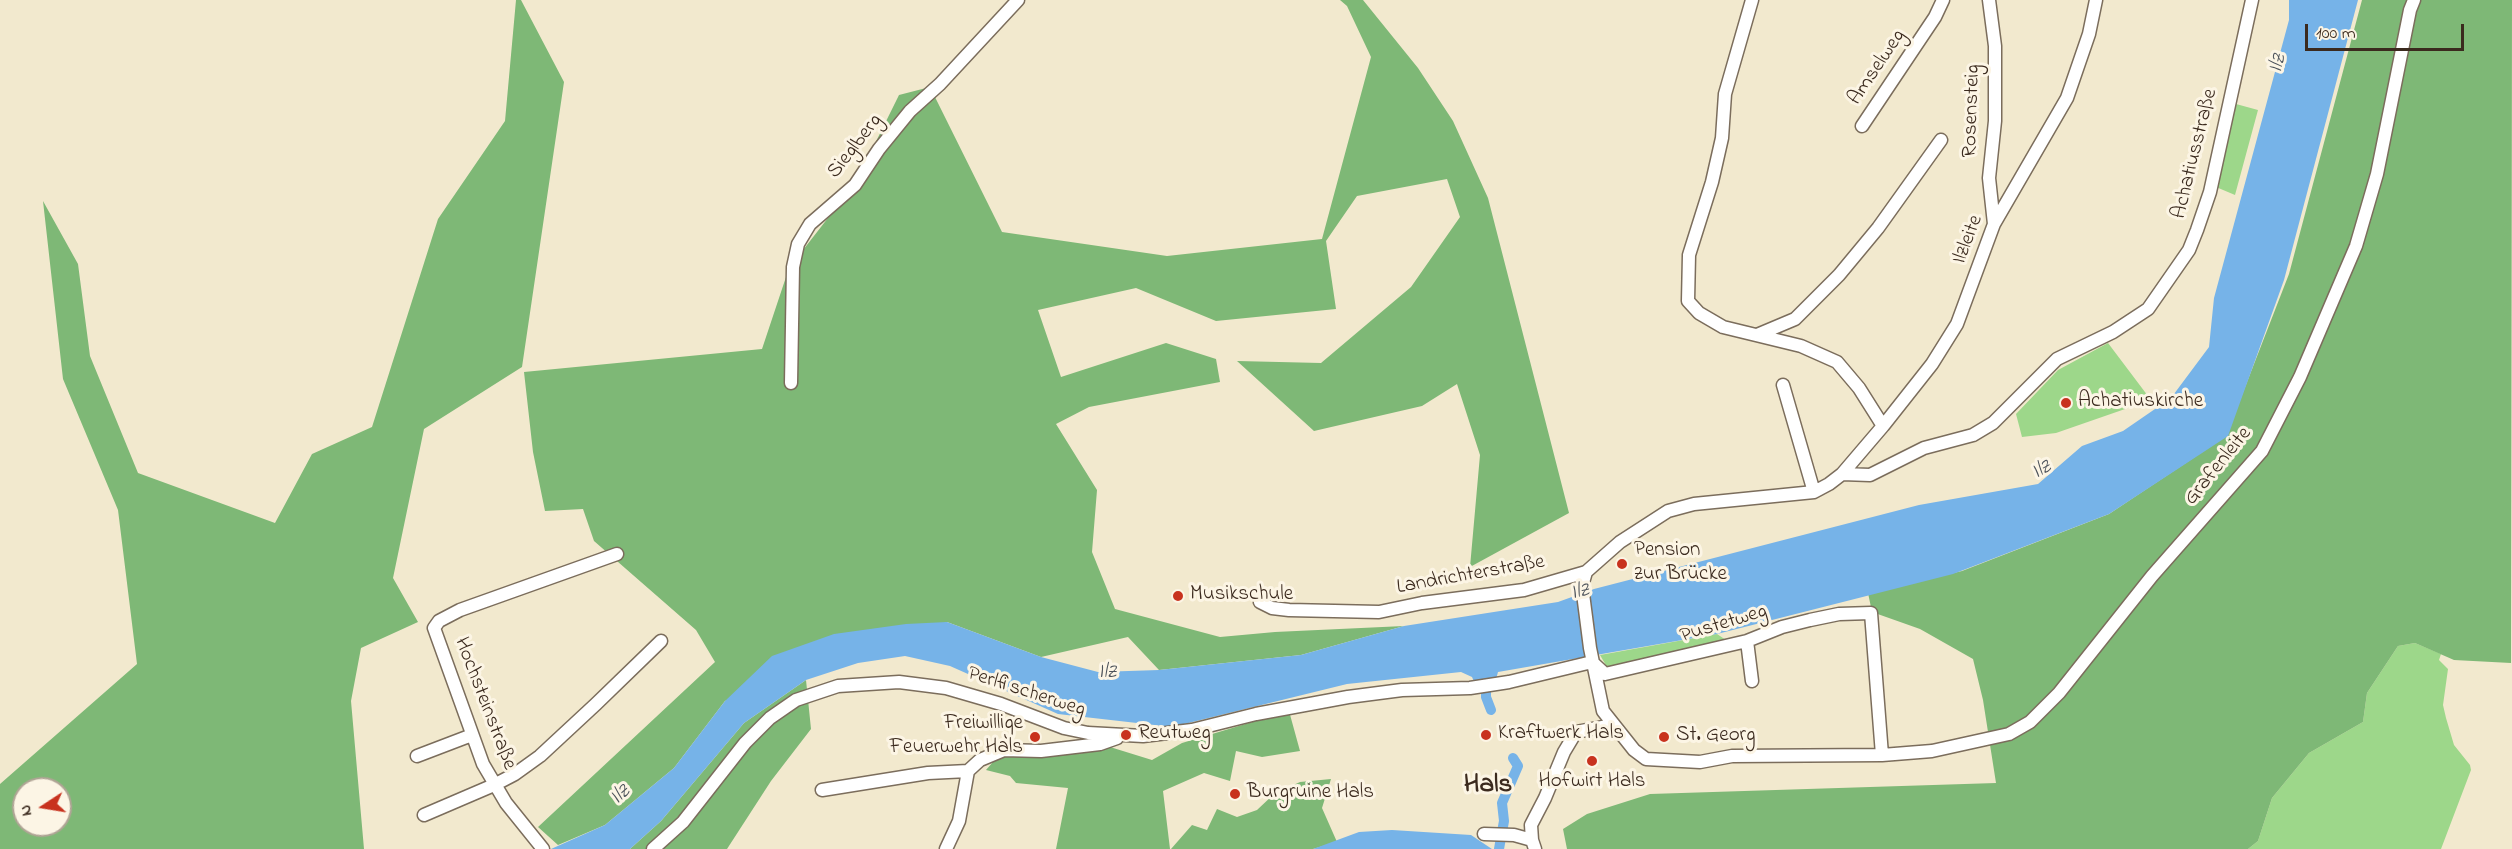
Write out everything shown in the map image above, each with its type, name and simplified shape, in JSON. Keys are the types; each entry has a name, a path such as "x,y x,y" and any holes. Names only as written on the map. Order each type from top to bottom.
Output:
{"street":[{"name":"Sieglberg","path":"792,382 793,267 798,244 810,224 855,185 879,149 910,111 940,84 1018,0"},
{"path":"1752,0 1725,94 1722,138 1712,182 1689,255 1689,301 1699,313 1723,327 1801,346 1837,362 1859,388 1884,426"},
{"name":"Amselweg","path":"1862,126 1935,18 1943,0"},
{"name":"Rosensteig","path":"1989,0 1995,45 1995,121 1989,178 1994,224"},
{"name":"Ilzleite","path":"1842,474 1884,426 1932,364 1957,324 1994,224 2067,98 2089,34 2097,0"},
{"name":"Achatiusstraße","path":"1842,474 1870,475 1924,448 1973,435 1993,423 2057,359 2075,348 2113,332 2148,309 2188,249 2210,192 2252,0"},
{"name":"Grafenleite","path":"1586,572 1582,586 1592,662 1603,711 1634,750 1646,759 1700,762 1732,756 1882,755 1932,750 2009,734 2030,722 2059,693 2152,576 2262,451 2300,377 2356,246 2377,174 2412,5"},
{"path":"1757,335 1795,319 1839,275 1878,228 1941,140"},
{"path":"1783,385 1814,492"},
{"name":"Landrichterstraße","path":"1260,602 1272,608 1289,610 1380,612 1422,603 1524,590 1586,572 1620,542 1668,512 1694,504 1814,492 1842,474"},
{"name":"Hochsteinstraße","path":"543,849 494,785 483,764 434,628 438,621 460,610 617,554"},
{"name":"Pustetweg","path":"1592,662 1605,674 1747,641 1782,627 1810,620 1839,614 1871,613 1882,755"},
{"path":"424,815 494,785 515,774 540,756 661,641"},
{"path":"1747,641 1752,681"},
{"name":"Perlfischerweg","path":"653,849 683,822 745,743 770,718 796,700 838,686 899,682 946,688 1088,734 1143,736 1192,730 1256,714 1348,697 1402,690 1470,688 1497,684 1592,662"},
{"path":"1534,845 1531,825 1564,752 1576,732 1613,725"},
{"path":"417,756 472,735"},
{"path":"946,849 959,821 968,771 980,760 1004,750 1041,751 1083,746 1126,735"},
{"path":"822,790 928,773 968,771"},
{"path":"1489,834 1514,835 1534,845"}],"green space":[{"path":"516,0 521,0 564,82 522,367 424,429 393,578 418,622 361,648 351,701 364,849 0,849 0,784 137,664 118,510 63,379 43,201 78,264 90,356 138,473 275,523 312,454 372,427 438,219 505,121"},
{"path":"1340,0 1363,0 1418,68 1453,121 1488,198 1569,513 1470,567 1480,455 1457,384 1422,406 1314,431 1237,361 1321,363 1411,287 1460,217 1447,179 1357,196 1326,241 1336,309 1216,321 1136,288 1038,310 1061,377 1166,343 1216,359 1220,382 1089,407 1056,424 1097,490 1092,552 1115,609 1220,637 1404,626 1301,655 1159,670 1128,637 1041,657 947,622 725,701 674,768 605,825 558,845 538,827 715,662 696,630 594,541 583,509 545,511 533,452 524,372 762,349 789,268 856,182 899,95 930,87 1002,232 1167,256 1322,239 1371,57 1347,6"},
{"path":"2362,0 2512,0 2511,663 2454,660 2415,643 2398,646 2367,693 2363,722 2309,753 2272,798 2258,841 2248,849 1567,849 1563,829 1587,814 1650,794 1996,783 1983,700 1973,659 1920,629 1872,612 1868,593 1962,571 2109,514 2226,436 2289,274"},
{"path":"2236,104 2258,110 2235,195 2216,187"},
{"path":"2108,343 2151,400 2056,433 2022,437 2016,414 2058,370"},
{"path":"1717,634 1732,644 1607,667 1600,655"},
{"path":"2415,643 2441,654 2439,660 2448,669 2443,705 2454,745 2470,765 2471,770 2441,849 2248,849 2258,841 2272,798 2309,753 2363,722 2367,693 2398,646"},
{"path":"806,680 811,729 771,781 727,849 630,849 661,821 744,723"},
{"path":"1289,711 1300,751 1262,757 1236,751 1230,781 1204,773 1163,791 1170,849 1056,849 1068,788 1016,783 1010,776 986,770 999,755 1051,754 1110,747 1152,760 1182,743"},
{"path":"1331,779 1322,808 1337,842 1313,849 1171,849 1192,825 1207,830 1217,809 1237,817 1257,810 1274,794 1300,782"}],"water":[{"name":"Ilz","path":"2289,0 2358,0 2284,280 2228,436 2109,514 1953,574 1717,634 1498,672 1495,683 1476,686 1472,677 1461,672 1347,684 1172,727 1058,714 950,666 905,656 858,663 806,680 744,723 661,821 630,849 551,849 605,825 674,768 725,701 772,656 834,634 906,624 947,622 1041,657 1098,672 1159,670 1301,655 1404,626 1558,602 1594,589 1919,505 2038,484 2082,446 2123,431 2171,398 2209,347 2214,298 2289,20"},
{"path":"1392,830 1471,835 1492,849 1313,849 1359,832"}],"waterway":[{"path":"1486,679 1486,697 1491,710"},
{"path":"1499,849 1504,821 1502,803 1518,766 1513,758"}],"place":[{"name":"Achatiuskirche","path":"2066,403"},
{"name":"Pension zur Brücke","path":"1622,564"},
{"name":"Musikschule","path":"1178,596"},
{"name":"Reutweg","path":"1126,735"},
{"name":"Kraftwerk Hals","path":"1486,735"},
{"name":"Freiwillige Feuerwehr Hals","path":"1035,737"},
{"name":"St. Georg","path":"1664,737"},
{"name":"Hofwirt Hals","path":"1592,761"},
{"name":"Burgruine Hals","path":"1235,794"}],"district":[{"name":"Hals","path":"1488,787"}]}
